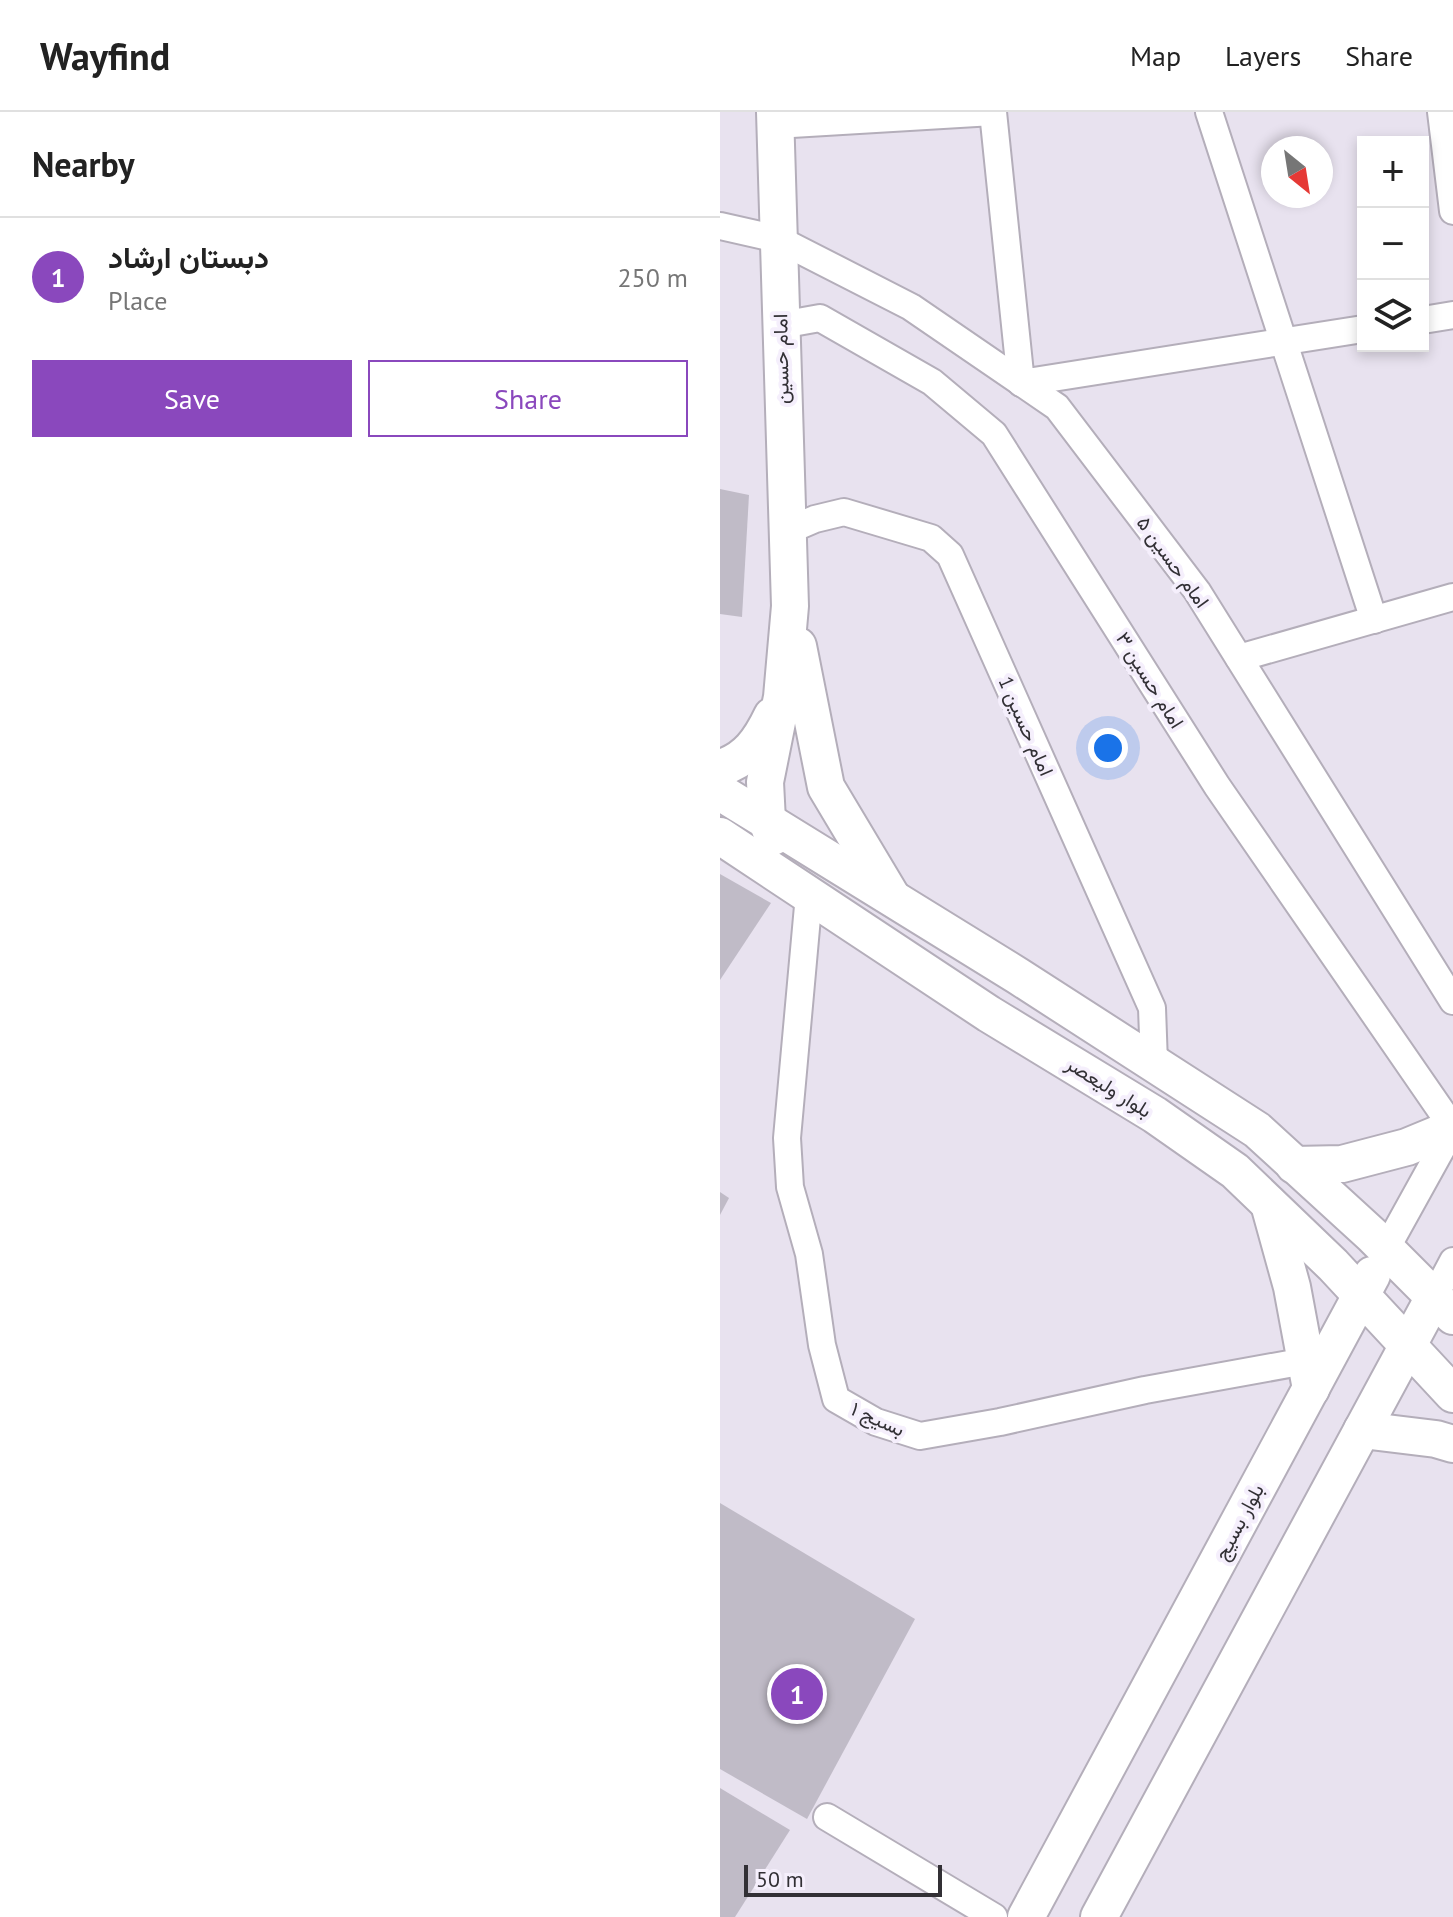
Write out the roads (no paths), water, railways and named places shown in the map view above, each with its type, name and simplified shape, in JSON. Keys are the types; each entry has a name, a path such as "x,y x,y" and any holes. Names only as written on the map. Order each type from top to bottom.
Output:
{"street":[{"path":"775,119 993,112 1021,383 1357,330"},
{"path":"1209,112 1374,620"},
{"path":"1441,112 1453,211"},
{"name":"امام حسین","path":"775,119 790,606"},
{"name":"امام حسین ۵","path":"720,226 778,239 911,307 1057,407 1197,591 1453,1001"},
{"path":"1429,319 1453,315"},
{"name":"امام حسین ۳","path":"781,325 820,318 932,382 994,434 1217,786 1453,1128"},
{"name":"امام حسین 1","path":"787,531 815,519 844,512 931,538 950,555 1152,1008 1154,1063"},
{"path":"1239,658 1453,597"},
{"path":"790,606 782,697 765,782 767,821 800,889"},
{"path":"790,606 826,787 893,899"},
{"path":"720,768 758,745 782,697"},
{"path":"720,792 1257,1130 1444,1306"},
{"name":"بلوار ولیعصر","path":"720,836 989,1014 1155,1115 1235,1171 1362,1295 1453,1394"},
{"name":"بسیج ۱","path":"800,889 787,1138 790,1187 809,1254 822,1345 836,1399 876,1422 920,1436 1145,1390 1315,1369"},
{"path":"1294,1165 1342,1164 1407,1147 1453,1128"},
{"name":"بلوار بسیج","path":"1026,1917 1315,1369 1362,1295 1453,1128"},
{"path":"1268,1203 1315,1369"},
{"path":"1099,1917 1407,1346 1444,1306 1453,1261"},
{"path":"1362,1430 1453,1444"},
{"path":"827,1817 994,1917"}],"place":[{"name":"دبستان ارشاد","path":"797,1694"}]}
